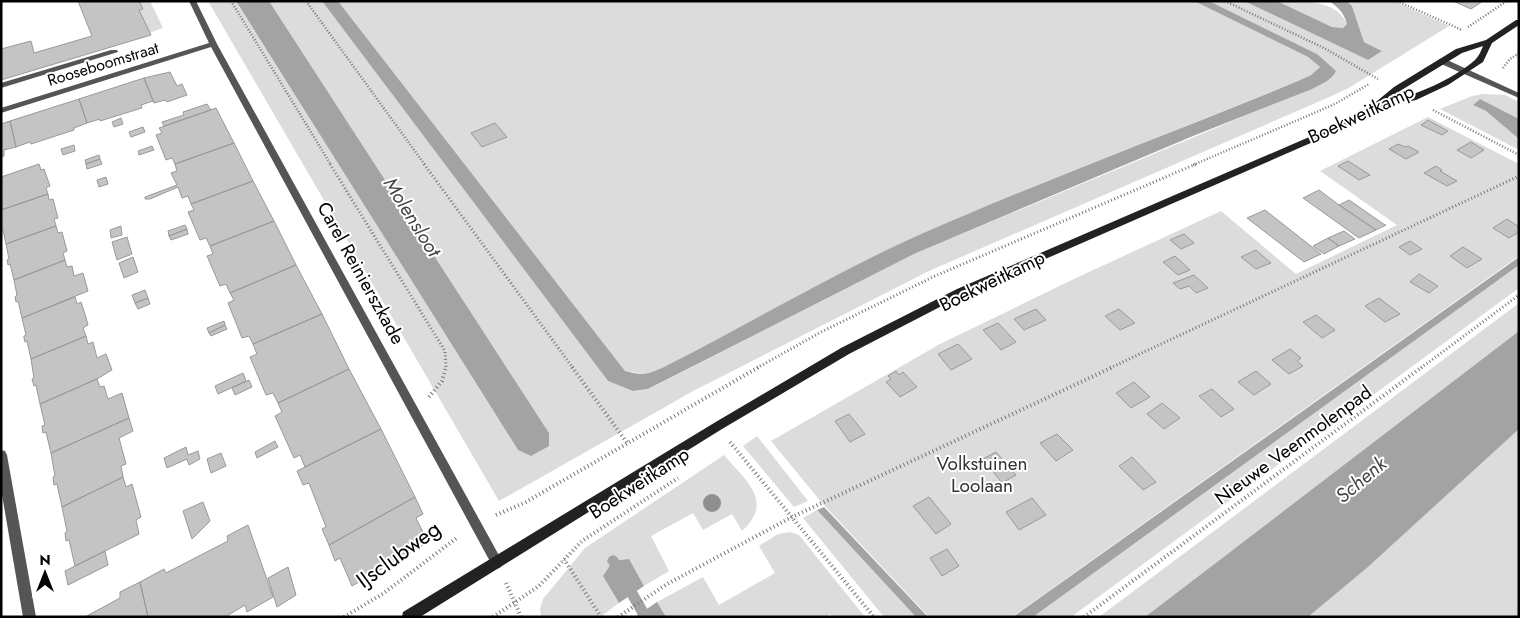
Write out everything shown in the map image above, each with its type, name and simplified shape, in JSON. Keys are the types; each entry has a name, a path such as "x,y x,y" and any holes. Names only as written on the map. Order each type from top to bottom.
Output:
{"street":[{"name":"Carel Reinierszkade","path":"192,1 498,563"},
{"name":"Boekweitkamp","path":"498,563 718,426 845,351 925,310 1020,265 1333,130 1374,108 1397,89 1459,51 1489,42 1519,22"},
{"name":"Boekweitkamp","path":"1374,108 1413,98 1464,71 1480,60 1489,42"},
{"name":"Rooseboomstraat","path":"1,111 214,44"},
{"path":"1,86 114,52"},
{"path":"1442,61 1519,96"},
{"path":"1,454 30,617"},
{"path":"408,617 498,563"}],"path":[{"path":"230,1 445,350 448,365 442,382 416,413"},
{"path":"306,1 628,444"},
{"path":"1225,1 1324,48 1378,79"},
{"path":"1397,1 1462,30"},
{"path":"1499,1 1504,3"},
{"path":"1485,81 1501,70 1510,59 1519,53"},
{"path":"1432,110 1519,155"},
{"path":"618,617 664,585 792,517 1519,176"},
{"name":"Nieuwe Veenmolenpad","path":"1084,617 1519,295"},
{"path":"726,447 740,439"},
{"path":"731,444 874,617"},
{"name":"Boekweitkamp","path":"515,604 539,586 582,541 686,473"},
{"name":"IJsclubweg","path":"344,617 384,594 477,524"},
{"path":"564,560 601,617"},
{"path":"494,617 515,604 521,617"}],"green space":[{"path":"134,1 150,1 163,28 149,33"},
{"path":"208,1 236,1 518,450 549,433 269,1 322,1 608,381 633,391 649,389 914,254 1326,82 1317,54 1209,1 1244,1 1368,60 1382,51 1364,42 1352,6 1347,1 1394,1 1449,26 1347,89 929,271 695,390 499,501"},
{"path":"338,1 1194,1 1308,57 1320,67 1311,75 1298,81 990,205 649,375 625,371"},
{"path":"1277,1 1298,1 1328,6 1336,10 1347,24 1343,28 1332,27"},
{"path":"1483,94 1505,95 1519,102 1519,119 1480,99 1473,105 1486,111 1519,139 1519,150 1440,109 1472,96"},
{"name":"Volkstuinen Loolaan","path":"1428,117 1519,164 1519,256 1012,617 929,617 822,503 771,441 940,344 1221,211 1296,274 1397,225 1320,171"},
{"path":"1519,265 1519,288 1071,617 1033,617"},
{"path":"1519,303 1519,331 1145,617 1099,617"},
{"path":"1519,429 1519,617 1308,617 1368,567"},
{"path":"757,436 808,501 794,507 743,446"},
{"path":"724,455 748,482 756,500 756,510 752,520 742,531 732,514 703,530 693,513 651,536 669,571 644,586 629,560 603,576 619,603 600,617 541,617 540,609 543,599 585,548"},
{"path":"817,510 916,617 884,617 803,518"},
{"path":"790,532 799,535 865,617 832,617 830,614 826,617 666,617 657,602 703,577 719,605 775,573 759,546 778,534"}],"water":[{"path":"236,1 269,1 549,433 549,446 531,456 518,450"},
{"path":"322,1 338,1 625,371 636,374 649,373 664,367 854,266 919,235 1013,195 1298,81 1311,75 1320,67 1308,57 1194,1 1209,1 1317,54 1336,71 1329,80 1312,89 1193,136 914,254 648,389 633,391 608,381"},
{"path":"1244,1 1277,1 1332,27 1343,28 1347,24 1343,14 1329,1 1347,1 1352,6 1364,42 1382,51 1368,60"},
{"path":"1480,99 1519,119 1519,139 1486,111 1473,105"},
{"path":"1519,257 1519,265 1033,617 1013,617"},
{"name":"Schenk","path":"1519,331 1519,429 1368,567 1308,617 1145,617"},
{"path":"824,507 928,617 916,617 817,510"},
{"path":"629,559 644,586 619,603 603,576 613,561"},
{"path":"657,602 666,617 635,617"}],"building":[{"path":"78,1 139,1 143,9 139,10 151,35 1,80 1,49 31,41 34,53 92,36"},
{"path":"1453,1 1483,1 1471,9"},
{"path":"170,72 177,86 182,84 187,95 167,102 165,100 154,103 144,78"},
{"path":"144,78 153,101 141,105 142,108 87,123 79,99"},
{"path":"79,99 87,123 74,128 74,130 16,147 10,121"},
{"path":"207,104 211,110 164,126 162,122 184,115 183,112"},
{"path":"216,108 234,143 175,164 172,158 166,160 156,135 162,133 159,128"},
{"path":"121,118 123,124 114,127 112,122"},
{"path":"1428,120 1448,131 1442,135 1421,125"},
{"path":"10,121 16,147 4,150 4,156 1,157 1,124"},
{"path":"495,123 507,137 482,147 471,133"},
{"path":"143,127 145,132 131,137 129,132"},
{"path":"1471,142 1484,150 1471,158 1457,150"},
{"path":"234,143 253,181 191,204 188,196 182,198 178,187 150,199 145,199 145,197 177,185 171,173 177,171 175,164"},
{"path":"1398,144 1405,147 1408,146 1419,152 1406,159 1389,149"},
{"path":"74,145 75,151 63,155 61,149"},
{"path":"152,146 154,150 139,155 138,151"},
{"path":"99,155 100,159 86,164 85,160"},
{"path":"100,159 102,164 87,169 86,164"},
{"path":"1348,161 1370,175 1359,180 1338,166"},
{"path":"39,164 41,170 44,169 50,186 46,188 48,194 1,210 1,177"},
{"path":"1436,166 1442,170 1440,171 1457,181 1447,186 1424,173"},
{"path":"106,177 108,184 99,187 97,180"},
{"path":"253,181 274,221 210,246 206,238 200,240 188,212 194,210 191,204"},
{"path":"1319,190 1376,230 1359,238 1303,198"},
{"path":"48,194 49,200 53,199 58,218 54,219 56,226 6,244 3,230 1,230 1,210"},
{"path":"1349,200 1386,225 1376,230 1339,205"},
{"path":"1265,210 1321,254 1304,262 1247,218"},
{"path":"1507,219 1519,227 1519,232 1509,238 1493,228"},
{"path":"274,221 296,265 230,293 226,284 220,286 207,256 213,254 210,246"},
{"path":"185,225 187,229 169,236 168,231"},
{"path":"56,226 58,233 62,232 67,251 63,253 65,260 14,280 10,264 8,265 7,260 9,259 6,244"},
{"path":"121,226 122,235 111,238 110,230"},
{"path":"187,229 188,234 171,240 169,236"},
{"path":"1344,231 1355,239 1339,246 1328,238"},
{"path":"1184,234 1194,243 1181,249 1170,240"},
{"path":"127,237 132,254 117,260 112,242"},
{"path":"1328,238 1339,246 1324,254 1313,246"},
{"path":"1410,241 1422,249 1410,255 1399,247"},
{"path":"1463,247 1482,259 1467,268 1450,256"},
{"path":"1256,250 1271,263 1256,269 1241,257"},
{"path":"1175,256 1190,270 1178,275 1163,262"},
{"path":"133,257 138,272 124,278 119,263"},
{"path":"65,260 67,267 72,266 74,276 83,273 88,291 22,318 18,301 16,302 15,297 17,295 14,280"},
{"path":"296,265 322,314 253,344 249,336 242,338 228,303 234,300 230,293"},
{"path":"1419,274 1438,286 1429,293 1410,282"},
{"path":"1194,275 1208,288 1196,293 1189,286 1180,289 1173,283"},
{"path":"145,290 148,298 135,303 132,295"},
{"path":"75,297 77,304 81,302 85,314 88,325 83,328 86,336 31,359 27,341 25,342 24,338 26,335 22,318"},
{"path":"148,298 150,304 138,309 135,303"},
{"path":"1379,298 1400,314 1385,322 1365,306"},
{"path":"1036,309 1046,320 1024,330 1014,319"},
{"path":"1119,309 1135,323 1120,330 1105,316"},
{"path":"322,314 349,369 278,403 273,393 266,395 250,357 257,354 253,344"},
{"path":"1316,315 1335,330 1322,338 1303,322"},
{"path":"224,321 225,325 209,333 207,328"},
{"path":"998,323 1016,342 1001,350 983,330"},
{"path":"225,325 227,329 211,336 209,333"},
{"path":"86,336 88,344 93,342 97,358 106,354 112,370 97,379 40,404 36,385 34,386 32,379 34,378 31,359"},
{"path":"958,344 972,359 951,370 938,354"},
{"path":"1290,349 1301,358 1297,361 1303,366 1289,374 1272,360"},
{"path":"349,369 381,429 305,467 300,455 294,458 275,416 282,412 278,403"},
{"path":"896,371 899,375 903,372 917,387 900,397 886,382 891,379 888,376"},
{"path":"1256,371 1271,384 1254,395 1238,382"},
{"path":"243,373 246,381 218,394 215,386"},
{"path":"97,379 100,387 104,386 108,399 122,393 129,418 51,453 46,432 43,433 42,426 45,425 40,404"},
{"path":"249,380 252,387 235,395 232,388"},
{"path":"1134,382 1150,397 1131,408 1116,393"},
{"path":"1212,389 1234,409 1221,417 1199,396"},
{"path":"1162,403 1180,418 1164,429 1147,414"},
{"path":"849,414 865,434 850,442 835,421"},
{"path":"129,418 133,431 119,438 126,464 121,466 123,477 62,507 57,484 54,485 53,477 55,476 51,453"},
{"path":"381,429 415,497 329,545 322,529 326,527 309,483 303,485 297,471"},
{"path":"1057,434 1073,450 1056,461 1040,443"},
{"path":"275,441 278,447 257,458 255,452"},
{"path":"186,447 188,455 198,451 200,459 189,465 187,459 167,468 164,458"},
{"path":"996,452 1016,475 1002,483 983,459"},
{"path":"221,453 226,466 211,473 207,459"},
{"path":"1132,457 1156,482 1143,490 1119,466"},
{"path":"123,477 126,487 132,484 141,517 136,520 139,534 75,566 69,540 66,541 65,533 67,531 62,507"},
{"path":"415,497 423,514 416,518 428,542 352,586 340,558 335,561 329,545"},
{"path":"929,497 951,524 936,534 913,506"},
{"path":"1032,498 1046,515 1019,530 1006,512"},
{"path":"203,502 210,521 192,539 183,511"},
{"path":"248,525 273,597 247,612 245,605 225,617 148,617 140,582 164,569 166,573 228,541 227,536"},
{"path":"947,549 959,566 942,576 930,558"},
{"path":"105,551 108,565 68,585 65,571"},
{"path":"288,567 296,595 277,607 268,578"},
{"path":"140,582 148,617 85,617 120,598 120,592"}],"waterway":[{"name":"Molensloot","path":"613,561 646,617"}]}
